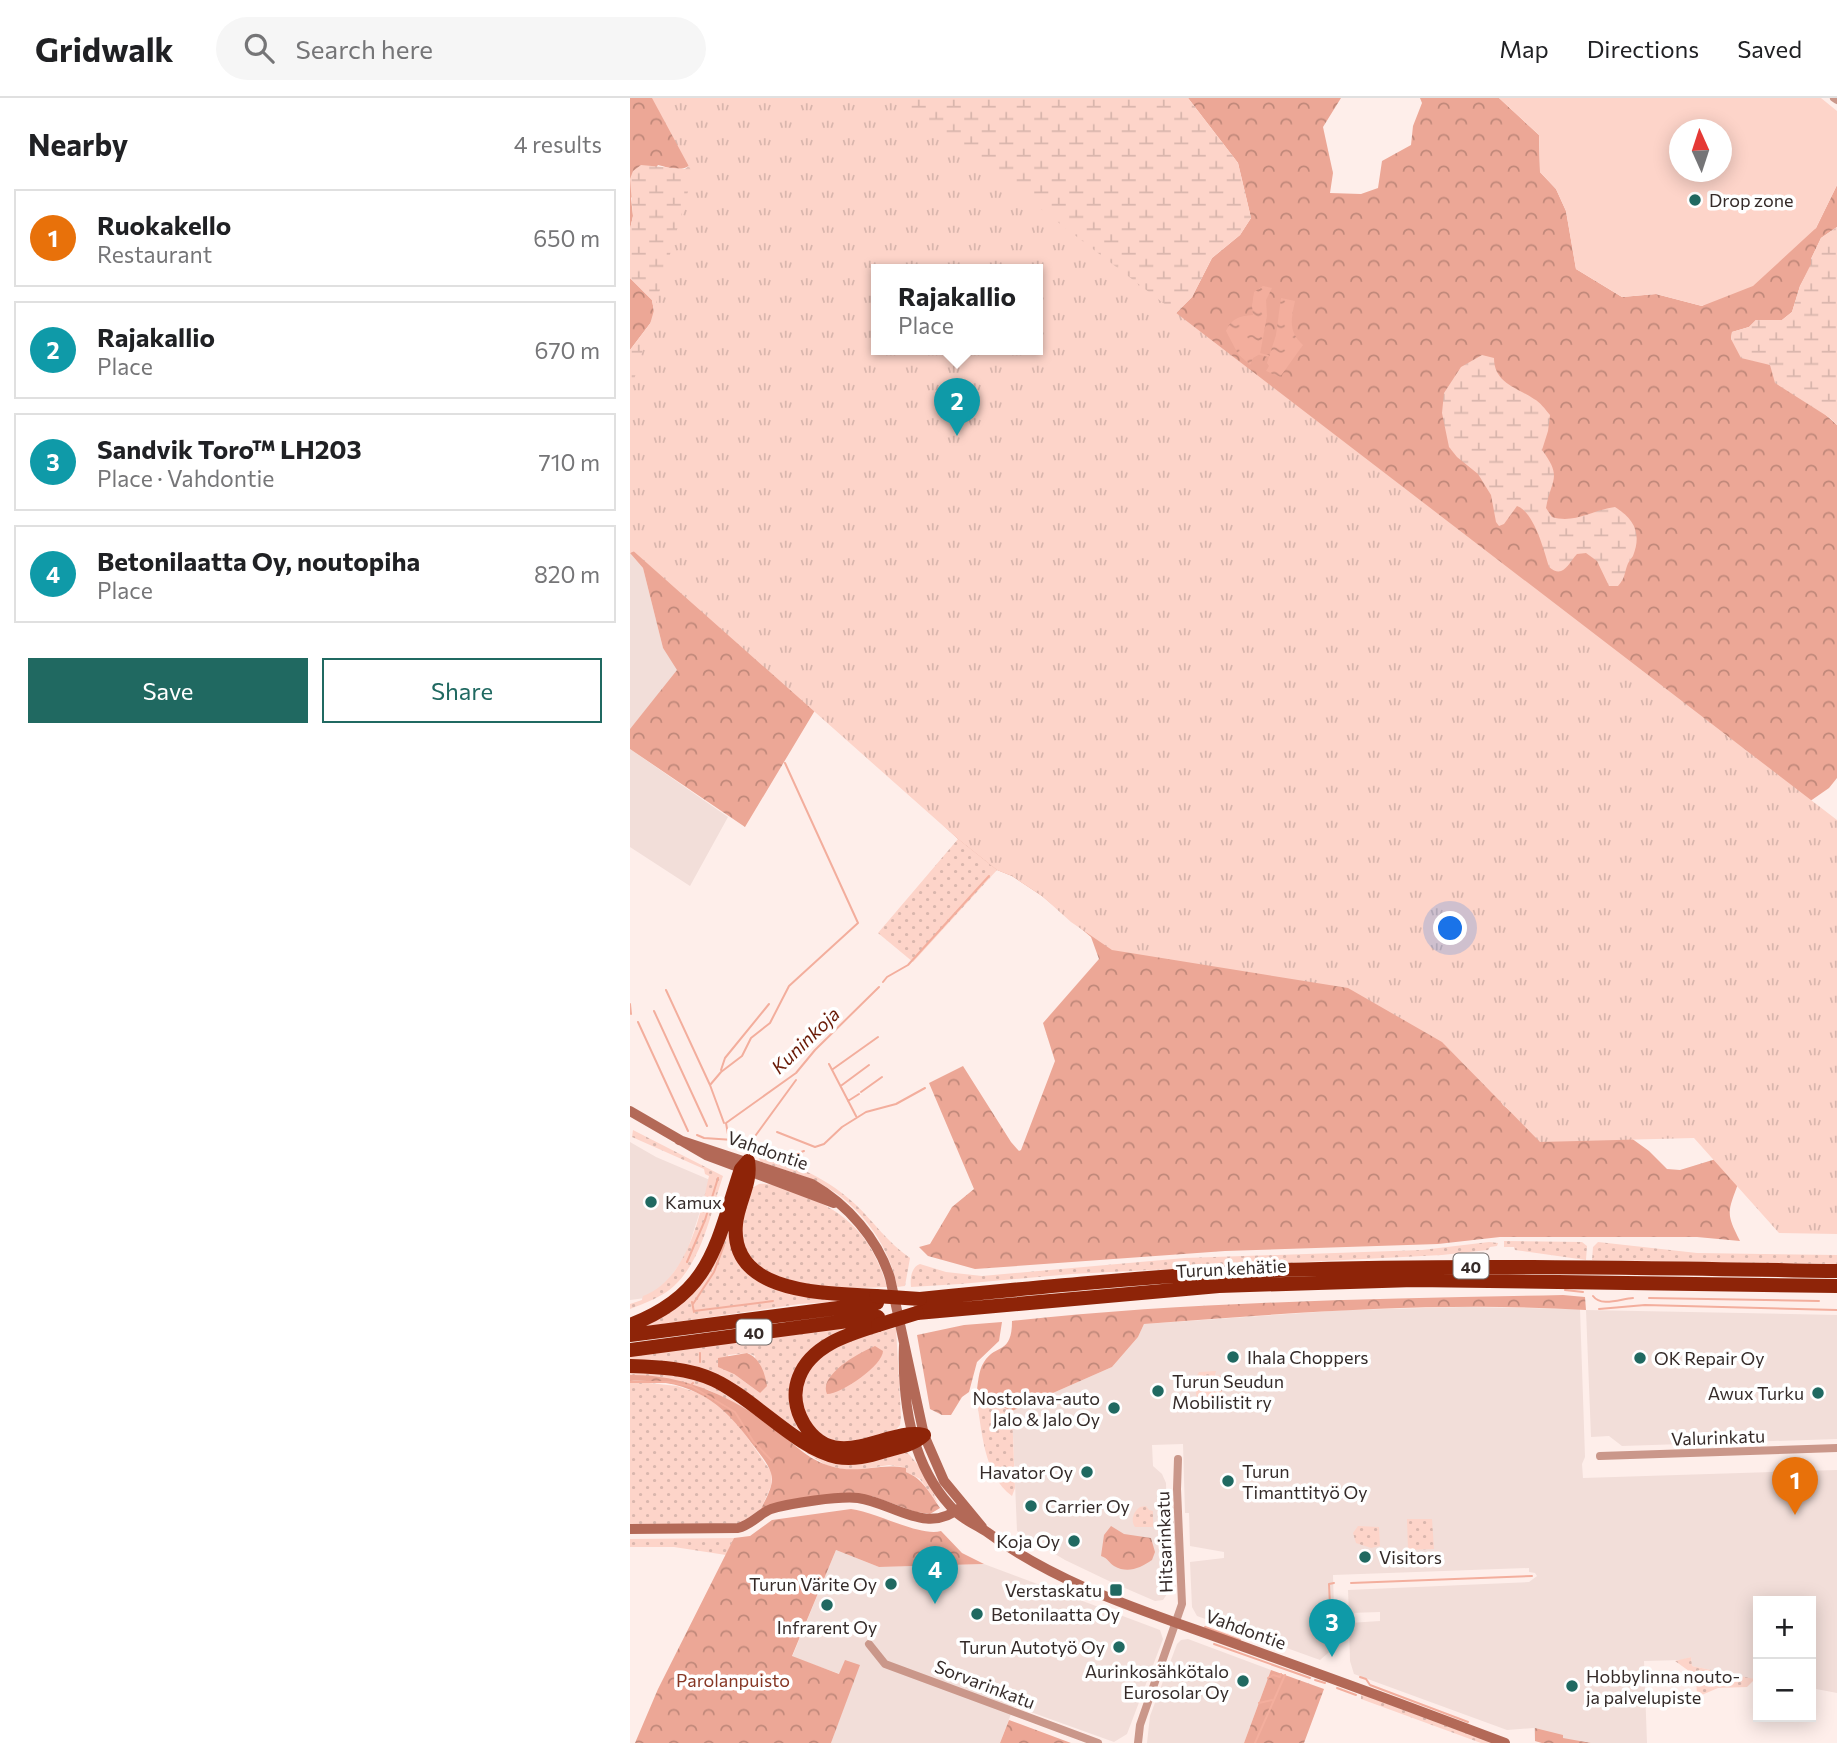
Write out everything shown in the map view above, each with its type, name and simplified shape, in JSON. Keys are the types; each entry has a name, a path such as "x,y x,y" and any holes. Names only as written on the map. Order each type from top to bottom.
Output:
{"highway":[{"path":"746,1168 736,1229 741,1252 752,1266 768,1279 791,1288 877,1310 923,1306"},
{"path":"630,1325 671,1306 699,1278 714,1250 746,1168"},
{"name":"Turun kehätie","path":"923,1306 1106,1282 1278,1270 1573,1266 1837,1271"},
{"name":"Turun kehätie","path":"923,1306 1219,1286 1401,1280 1837,1286"},
{"path":"917,1437 862,1447 832,1446 812,1435 798,1412 795,1396 798,1379 812,1356 877,1310 923,1306"},
{"name":"40","path":"630,1335 877,1310"},
{"name":"40","path":"630,1350 877,1310"},
{"path":"630,1366 680,1369 716,1381 813,1447 838,1457 862,1457 917,1437"}],"street":[{"name":"Vahdontie","path":"630,1111 679,1140 746,1168 812,1184 827,1192 867,1232 882,1257 892,1286 910,1368 917,1437 925,1467 969,1523 1014,1552 1084,1587 1505,1743"},
{"name":"Valurinkatu","path":"1600,1456 1837,1448"},
{"name":"Hitsarinkatu","path":"1177,1623 1182,1597 1178,1459"},
{"path":"630,1529 738,1528 773,1509 848,1497 873,1502 923,1520 943,1518 959,1509"},
{"path":"1138,1743 1140,1725 1177,1623"},
{"name":"Sorvarinkatu","path":"869,1644 885,1664 1098,1743"}],"shaded area":[{"path":"630,553 643,568 663,648 678,670 630,729"},
{"path":"630,749 728,817 690,886 630,847"},
{"path":"630,1142 656,1157 710,1180 686,1255 669,1279 658,1289 645,1298 630,1300"},
{"path":"1464,1307 1580,1309 1585,1457 1582,1464 1583,1478 1837,1470 1837,1693 1816,1689 1816,1596 1753,1596 1753,1679 1692,1666 1691,1657 1682,1660 1644,1661 1647,1743 1542,1743 1535,1741 1534,1728 1507,1730 1354,1674 1350,1661 1349,1623 1380,1621 1380,1612 1349,1613 1348,1590 1529,1582 1537,1576 1529,1572 1529,1568 1333,1575 1335,1647 1320,1660 1197,1616 1192,1607 1190,1562 1224,1558 1224,1552 1190,1546 1189,1513 1185,1513 1183,1444 1152,1445 1153,1466 1162,1474 1166,1483 1169,1591 1163,1600 1155,1601 1111,1582 1065,1560 1017,1531 1012,1411 1112,1367 1138,1337 1144,1324 1346,1310"},
{"path":"1586,1310 1837,1315 1837,1439 1622,1446 1609,1436 1591,1437"},
{"path":"836,1550 879,1567 984,1564 1160,1630 1163,1639 1127,1734 1114,1742 1014,1706 1000,1743 831,1743 859,1665 840,1674 792,1657"},
{"path":"1188,1639 1271,1670 1244,1743 1147,1743 1150,1716 1177,1644"}],"green space":[{"path":"630,98 675,98 691,164 679,169 658,165 631,198 633,216 630,229"},
{"path":"652,98 896,98 1837,820 1837,1234 1779,1233 1694,1138 1540,1142 1442,1042 1348,988 1112,950 1071,922 1042,896 1012,876 997,870 958,839 630,548 630,394 693,174"},
{"path":"732,98 1188,98 1238,163 1251,218 1240,235 1212,258 1192,297 1177,312 1166,333 630,553 630,350 655,317 652,300 630,278 630,229 633,216 630,179 633,171 641,165 685,169 691,164"},
{"path":"1188,98 1341,98 1323,127 1333,173 1330,193 1361,194 1378,188 1382,161 1411,145 1413,126 1422,103 1420,98 1499,98 1539,135 1540,172 1556,189 1566,211 1576,269 1622,297 1656,294 1702,306 1816,228 1837,185 1837,227 1821,238 1792,312 1782,320 1756,320 1749,327 1732,332 1731,339 1770,365 1837,425 1837,778 1829,788 1455,1048 1488,1079 1503,1105 1513,1113 1631,1138 1667,1169 1680,1170 1719,1158 1739,1181 1732,1199 1730,1217 1740,1241 1697,1237 1500,1237 1438,1244 1225,1251 975,1269 928,1256 919,1247 930,1244 952,1207 974,1189 929,1083 963,1066 1011,1142 1021,1150 1055,1061 1043,1023 1099,959 1091,937 1042,896 1012,876 997,870 958,839 817,707 745,827 630,749 630,729 677,670 663,648 643,568 630,553 633,550 841,390 1166,333 1177,312 1192,297 1212,258 1240,235 1251,218 1238,163"},
{"name":"Drop zone","path":"1499,98 1821,98 1837,111 1837,185 1816,228 1753,286 1702,306 1656,294 1622,297 1576,269 1566,211 1556,189 1540,172 1539,135"},
{"path":"1837,227 1837,425 1775,383 1770,365 1741,358 1731,339 1732,332 1749,327 1756,320 1782,320 1792,312 1821,238"},
{"path":"630,278 652,300 655,317 630,350"},
{"path":"1482,355 1494,358 1502,379 1536,400 1550,415 1542,450 1554,473 1546,508 1552,517 1576,518 1615,507 1627,516 1634,527 1636,548 1618,586 1609,586 1597,561 1586,553 1577,554 1562,571 1549,567 1533,523 1517,506 1504,524 1499,526 1491,495 1478,474 1449,447 1442,413 1444,393 1461,367"},
{"path":"958,839 997,870 913,962 878,933"},
{"path":"633,1130 723,1176 705,1234 684,1275 664,1293 630,1309 630,1304 642,1300 643,1296 658,1288 681,1262 696,1227 709,1176 704,1169 632,1137"},
{"path":"758,1157 783,1162 810,1173 855,1204 910,1258 905,1286 897,1287 887,1255 879,1240 858,1212 845,1200 817,1182 761,1162"},
{"path":"759,1184 787,1189 814,1200 843,1217 865,1239 887,1287 830,1289 773,1278 747,1256 740,1226 752,1188"},
{"path":"737,1193 747,1268 846,1301 800,1304 634,1328 684,1300"},
{"path":"1504,1241 1582,1242 1587,1246 1586,1260 1515,1250 1514,1247 1504,1247"},
{"path":"1598,1242 1697,1253 1837,1255 1837,1264 1592,1260 1593,1247"},
{"path":"1498,1243 1488,1250 1442,1255 1072,1274 911,1287 913,1270 920,1264 946,1272 982,1276 1185,1258 1422,1250"},
{"path":"1563,1295 1585,1297 1586,1310 1420,1308 1310,1312 1144,1324 1138,1337 1112,1367 1012,1411 976,1396 982,1366 989,1356 1006,1344 1012,1321 1218,1305"},
{"path":"1002,1322 999,1341 977,1362 969,1392 962,1397 951,1415 942,1415 930,1409 917,1335 964,1325"},
{"path":"853,1326 820,1343 791,1400 828,1450 738,1389 630,1361 630,1355","holes":["748,1353 755,1356 760,1393 734,1374 728,1355"]},
{"path":"896,1328 900,1425 892,1434 839,1443 815,1431 802,1411 801,1381 823,1351 873,1332"},
{"path":"875,1346 883,1351 869,1371 842,1389 827,1394 826,1387 834,1372 860,1353"},
{"path":"747,1353 759,1362 765,1376 767,1386 760,1393 734,1374 718,1367 718,1358"},
{"path":"630,1370 681,1374 711,1385 767,1423 709,1390 630,1375"},
{"path":"1216,1371 1215,1375 1221,1376 1222,1392 1204,1413 1196,1392 1197,1377 1199,1372"},
{"path":"630,1375 668,1378 704,1388 754,1414 804,1453 827,1465 848,1469 906,1468 906,1472 917,1478 940,1508 930,1514 916,1512 872,1496 761,1509 771,1486 771,1473 761,1455 728,1415 701,1395 686,1388 651,1381 630,1381"},
{"path":"630,1381 677,1386 704,1395 735,1420 772,1473 771,1486 761,1509 740,1523 630,1525"},
{"path":"976,1396 1012,1411 1015,1488 1012,1496 1002,1487 989,1464"},
{"path":"771,1425 813,1454 907,1452 924,1472 938,1504 920,1479 906,1472 903,1467 889,1465 850,1471 826,1465 800,1449"},
{"path":"1166,1493 1173,1498 1175,1551 1168,1552"},
{"path":"1146,1506 1153,1511 1153,1527 1135,1527 1134,1513 1140,1507"},
{"name":"Parolanpuisto","path":"851,1509 922,1531 941,1531 962,1553 984,1564 879,1567 836,1550 792,1656 839,1674 845,1660 860,1665 831,1743 635,1743 658,1689 734,1538 750,1536 772,1520"},
{"path":"1407,1519 1432,1519 1434,1549 1408,1550"},
{"path":"1111,1526 1124,1534 1151,1538 1155,1552 1152,1560 1138,1568 1124,1570 1101,1556 1104,1535"},
{"path":"1358,1526 1379,1527 1380,1546 1371,1548 1356,1543 1353,1533"},
{"path":"734,1538 726,1555 674,1547 630,1547 630,1539"},
{"path":"1691,1657 1692,1666 1753,1679 1753,1681 1747,1687 1718,1688 1697,1697 1696,1676 1675,1661"},
{"path":"1271,1670 1324,1689 1304,1743 1244,1743"},
{"path":"1361,1694 1493,1743 1481,1743 1361,1699"},
{"path":"1009,1720 1071,1743 1000,1743"},
{"path":"1535,1728 1563,1735 1563,1738 1591,1743 1542,1743 1535,1741"}],"water":[{"path":"1263,286 1272,288 1266,300 1267,316 1260,354 1253,358 1250,365 1238,354 1226,331 1237,318 1253,315 1254,292"},
{"path":"1281,298 1295,301 1292,325 1295,335 1303,345 1280,377 1266,371 1276,335"}],"waterway":[{"path":"1260,354 1268,356"},
{"path":"710,1085 721,1072 742,1056 751,1038 770,1023 789,986 858,923 785,763"},
{"name":"Kuninkoja","path":"883,982 908,965 989,876"},
{"name":"Kuninkoja","path":"729,1140 726,1123 796,1073 815,1050 879,987"},
{"path":"666,990 710,1085 724,1123"},
{"path":"630,1004 631,1014"},
{"path":"721,1070 725,1058 769,1004"},
{"path":"654,1011 707,1126"},
{"path":"638,1022 688,1131"},
{"path":"833,1069 878,1037"},
{"path":"829,1064 856,1116"},
{"path":"842,1085 869,1065"},
{"path":"861,1092 882,1077"},
{"path":"747,1141 753,1139 796,1080"},
{"path":"777,1132 815,1147 824,1144 842,1127 866,1112 896,1104 925,1088"},
{"path":"848,1101 859,1094"},
{"path":"697,1135 704,1138 748,1141"},
{"path":"760,1148 787,1157 804,1151"},
{"name":"Kuninkoja","path":"687,1262 705,1220 718,1178"},
{"path":"693,1304 714,1272 724,1245"},
{"path":"1565,1290 1583,1292"},
{"path":"1593,1296 1606,1302 1633,1298"},
{"path":"1649,1298 1819,1301"},
{"path":"694,1311 773,1301"},
{"name":"Kuninkoja","path":"692,1302 694,1312"},
{"path":"1599,1309 1645,1305 1837,1310"},
{"name":"Kuninkoja","path":"700,1353 700,1362"},
{"name":"Kuninkoja","path":"630,1382 669,1382 690,1386 693,1383"},
{"path":"691,1386 735,1412 753,1441 771,1460"},
{"path":"1351,1583 1532,1576"},
{"path":"1332,1648 1329,1584 1334,1583"},
{"path":"1205,1627 1240,1640"},
{"path":"1214,1644 1310,1678"},
{"path":"1268,1678 1273,1675 1280,1677 1281,1674"},
{"path":"1255,1743 1285,1675"},
{"path":"1360,1677 1366,1679 1370,1685 1468,1722"},
{"path":"1315,1680 1325,1683"},
{"path":"1337,1688 1356,1695"},
{"path":"1259,1703 1272,1700"}],"place":[{"name":"Drop zone","path":"1695,200"},
{"name":"Rajakallio","path":"957,436"},
{"name":"Kamux","path":"651,1202"},
{"name":"Ihala Choppers","path":"1233,1357"},
{"name":"OK Repair Oy","path":"1640,1358"},
{"name":"Turun Seudun Mobilistit ry","path":"1158,1391"},
{"name":"Awux Turku","path":"1818,1393"},
{"name":"Nostolava-auto Jalo & Jalo Oy","path":"1114,1408"},
{"name":"Havator Oy","path":"1087,1472"},
{"name":"Turun Timanttityö Oy","path":"1228,1481"},
{"name":"Carrier Oy","path":"1031,1506"},
{"name":"Ruokakello","path":"1795,1515"},
{"name":"Koja Oy","path":"1074,1541"},
{"name":"Visitors","path":"1365,1557"},
{"name":"Turun Värite Oy","path":"891,1584"},
{"name":"Verstaskatu","path":"1116,1590"},
{"name":"Betonilaatta Oy, noutopiha","path":"935,1604"},
{"name":"Infrarent Oy","path":"827,1605"},
{"name":"Betonilaatta Oy","path":"977,1614"},
{"name":"Turun Autotyö Oy","path":"1119,1647"},
{"name":"Sandvik Toro™ LH203","path":"1332,1657"},
{"name":"Aurinkosähkötalo Eurosolar Oy","path":"1243,1681"},
{"name":"Hobbylinna nouto- ja palvelupiste","path":"1572,1686"}]}
